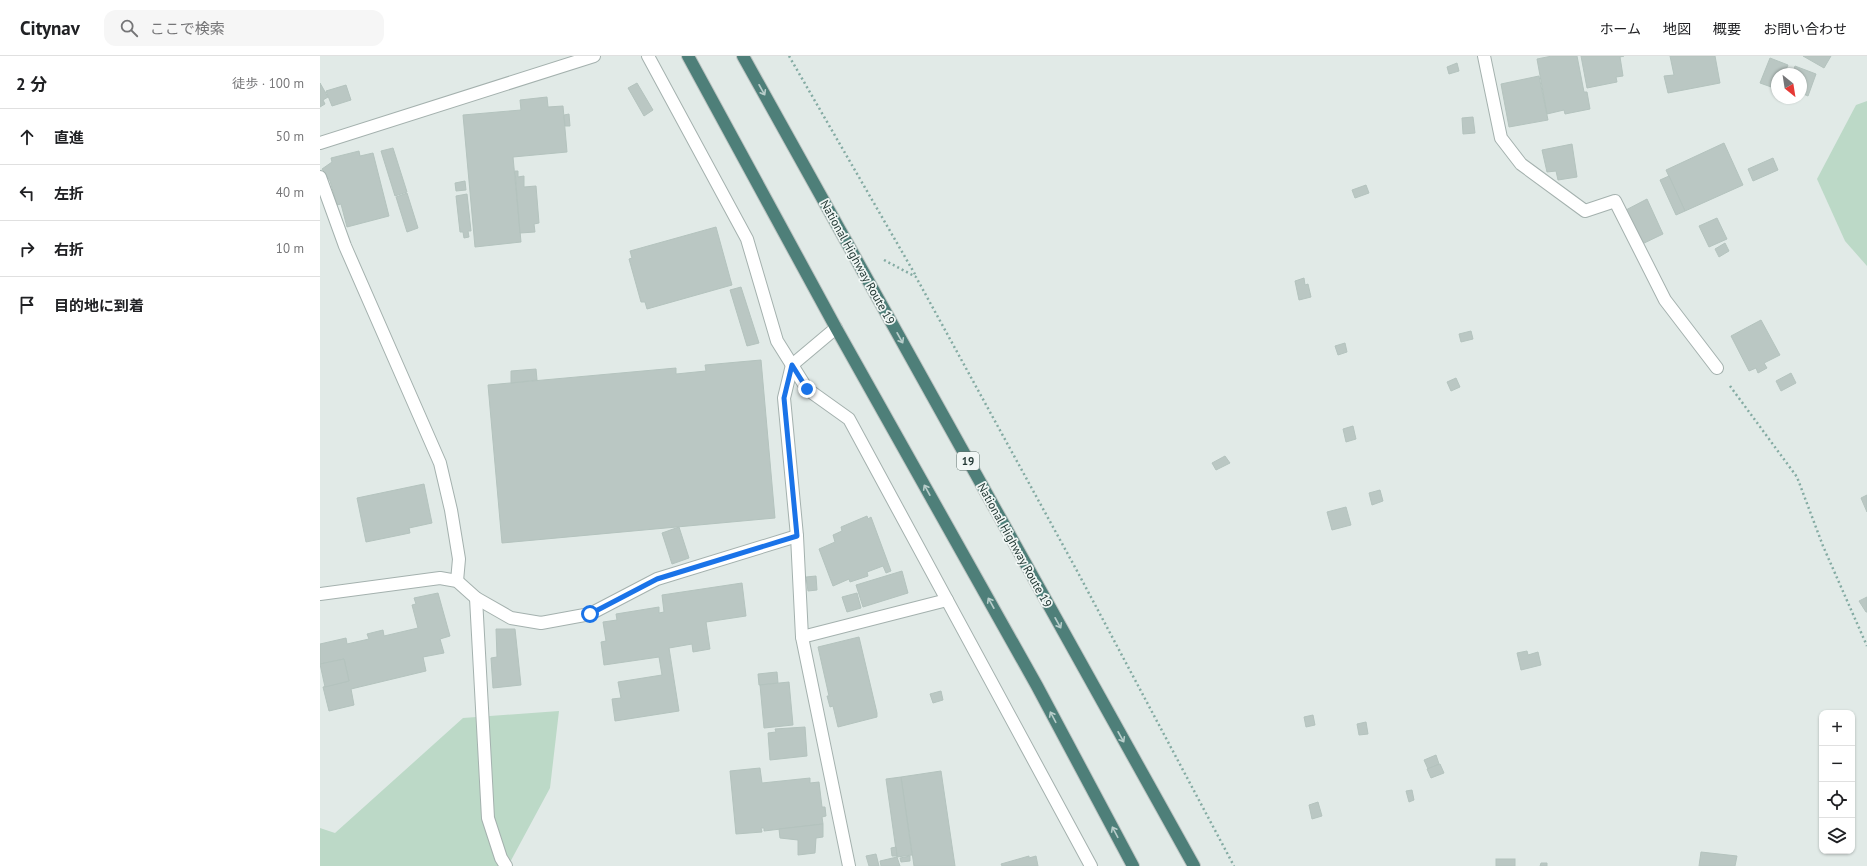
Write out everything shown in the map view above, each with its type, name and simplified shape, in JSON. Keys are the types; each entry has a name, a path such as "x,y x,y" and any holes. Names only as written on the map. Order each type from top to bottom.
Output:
{"highway":[{"path":"688,56 836,328 1037,686 1133,866"},
{"name":"National Highway Route 19","path":"743,56 1194,866"}],"street":[{"path":"320,143 594,56"},
{"path":"648,56 747,239 777,341 807,389 849,419 1091,866"},
{"path":"1484,56 1501,138 1521,164 1585,211 1615,200 1665,300 1717,368"},
{"path":"320,177 344,246 440,463 452,510 459,559 457,581"},
{"path":"836,328 792,365 784,398 797,536 802,637 849,866"},
{"path":"320,594 440,578 457,581 476,598 511,618 541,623 590,614 657,579 797,536"},
{"path":"476,598 488,818 501,858 506,866"},
{"path":"802,637 947,600"}],"path":[{"path":"790,56 916,277 1076,569 1234,866"},
{"path":"852,252 890,262 916,277"},
{"path":"1717,368 1797,477 1824,546 1867,646"}],"green space":[{"path":"1867,101 1867,266 1845,241 1817,179 1856,105"},
{"path":"559,711 550,788 508,866 320,866 320,828 335,833 463,718"}],"building":[{"path":"1552,56 1577,56 1584,92 1587,92 1590,109 1565,114 1564,110 1547,114 1537,59"},
{"path":"1581,56 1624,56 1620,57 1623,76 1616,77 1617,82 1587,88"},
{"path":"1670,56 1715,56 1720,83 1668,93 1664,76 1674,75"},
{"path":"1803,56 1831,56 1824,68"},
{"path":"1770,58 1788,65 1787,68 1771,68 1771,87 1760,83"},
{"path":"1457,63 1459,71 1449,74 1447,67"},
{"path":"1807,71 1816,74 1807,96"},
{"path":"1539,76 1548,120 1509,127 1501,84"},
{"path":"320,83 328,97 323,100 325,104 320,107"},
{"path":"637,83 653,110 644,116 628,88"},
{"path":"346,85 351,100 332,106 326,91"},
{"path":"547,97 548,107 563,106 567,152 513,157 521,242 475,247 463,115 521,110 520,100"},
{"path":"569,114 570,126 565,126 564,115"},
{"path":"1473,117 1475,133 1463,134 1462,118"},
{"path":"1724,143 1743,185 1685,211 1666,170"},
{"path":"1572,144 1577,177 1558,180 1556,171 1547,172 1542,150"},
{"path":"393,148 407,192 395,196 381,151"},
{"path":"359,151 360,156 373,153 389,216 347,227 341,204 337,205 330,181 322,169 332,162 331,158"},
{"path":"1773,158 1778,170 1753,181 1748,169"},
{"path":"515,171 518,171 518,177 524,176 524,187 536,186 539,223 534,224 535,232 520,233"},
{"path":"1669,176 1685,211 1676,215 1660,180"},
{"path":"465,181 466,190 456,191 455,183"},
{"path":"1366,185 1369,193 1355,198 1352,190"},
{"path":"407,193 418,228 407,232 396,197"},
{"path":"467,194 471,231 468,231 469,237 464,238 463,232 460,232 456,196"},
{"path":"1647,199 1663,234 1640,245 1624,211"},
{"path":"1717,218 1727,239 1709,247 1699,226"},
{"path":"716,227 732,285 647,309 645,302 641,302 629,259 632,258 630,251"},
{"path":"1725,243 1729,251 1719,257 1715,249"},
{"path":"1304,278 1305,285 1308,284 1311,297 1299,300 1295,281"},
{"path":"741,287 759,343 747,346 730,290"},
{"path":"1761,320 1780,355 1764,363 1767,368 1758,373 1756,368 1749,371 1731,336"},
{"path":"1471,331 1473,339 1461,342 1459,334"},
{"path":"1345,343 1347,352 1338,355 1335,346"},
{"path":"761,360 775,518 502,543 488,385 676,368 676,374 706,371 705,365"},
{"path":"536,369 537,380 511,383 511,371"},
{"path":"1791,373 1796,383 1781,391 1776,381"},
{"path":"1456,378 1460,387 1451,391 1447,382"},
{"path":"1353,426 1356,439 1346,442 1343,429"},
{"path":"1225,456 1230,463 1216,470 1212,463"},
{"path":"424,484 432,523 409,528 410,533 366,542 357,498"},
{"path":"1380,490 1383,501 1372,505 1369,493"},
{"path":"1867,495 1867,512 1861,498"},
{"path":"1346,507 1351,525 1332,530 1327,512"},
{"path":"867,516 868,519 871,517 891,571 886,573 883,566 867,572 868,576 850,582 849,579 833,586 819,549 835,542 833,535 842,531 841,527"},
{"path":"679,527 689,558 672,564 662,533"},
{"path":"902,571 908,593 863,607 856,585"},
{"path":"816,576 817,590 808,591 806,577"},
{"path":"742,583 746,616 706,622 710,649 693,652 692,644 669,648 679,711 615,721 612,699 621,698 618,682 662,675 659,657 604,665 601,642 606,641 603,622 617,620 616,614 659,607 659,613 664,612 662,595"},
{"path":"438,593 450,636 440,639 444,653 423,657 426,671 351,689 354,705 329,711 323,687 349,681 344,659 320,664 320,644 346,638 347,644 369,639 367,634 383,630 384,636 418,628 412,605 416,604 414,598"},
{"path":"857,593 861,608 847,612 842,597"},
{"path":"1867,597 1867,612 1866,612 1859,601"},
{"path":"496,629 515,629 521,685 493,688 491,658 497,657"},
{"path":"859,637 877,717 838,727 833,706 830,707 827,696 829,696 818,647"},
{"path":"1527,651 1528,655 1538,652 1541,665 1521,670 1517,653"},
{"path":"344,659 349,681 325,687 320,664"},
{"path":"777,672 778,683 759,685 758,674"},
{"path":"789,682 793,725 764,728 760,685"},
{"path":"941,691 943,700 933,703 930,694"},
{"path":"1313,715 1315,725 1306,727 1304,717"},
{"path":"1366,722 1368,734 1359,735 1357,724"},
{"path":"805,727 807,756 770,760 768,733 776,732 775,729"},
{"path":"1436,755 1439,764 1428,769 1424,760"},
{"path":"1440,764 1444,773 1431,778 1427,769"},
{"path":"760,768 762,783 810,778 810,783 819,782 822,807 825,807 826,816 822,817 823,824 764,831 764,828 761,828 762,832 736,834 730,771"},
{"path":"941,771 955,866 914,866 901,777"},
{"path":"901,777 912,855 897,857 886,779"},
{"path":"1412,790 1414,800 1409,802 1406,791"},
{"path":"1318,802 1322,816 1312,819 1309,805"},
{"path":"823,824 823,837 816,838 815,853 798,855 798,840 780,838 779,829"},
{"path":"896,847 897,856 892,856 891,848"},
{"path":"1701,852 1737,856 1735,866 1699,866"},
{"path":"876,854 879,866 869,866 866,856"},
{"path":"910,856 910,861 901,862 900,858"},
{"path":"1029,856 1029,858 1036,856 1038,866 1002,866 1001,864"},
{"path":"897,857 900,866 881,866 880,861"},
{"path":"1496,859 1515,859 1515,866 1496,866"},
{"path":"1541,863 1547,863 1547,866 1540,866"}],"route":[{"path":"590,614 657,579 797,536 784,398 792,365 807,389"}]}
